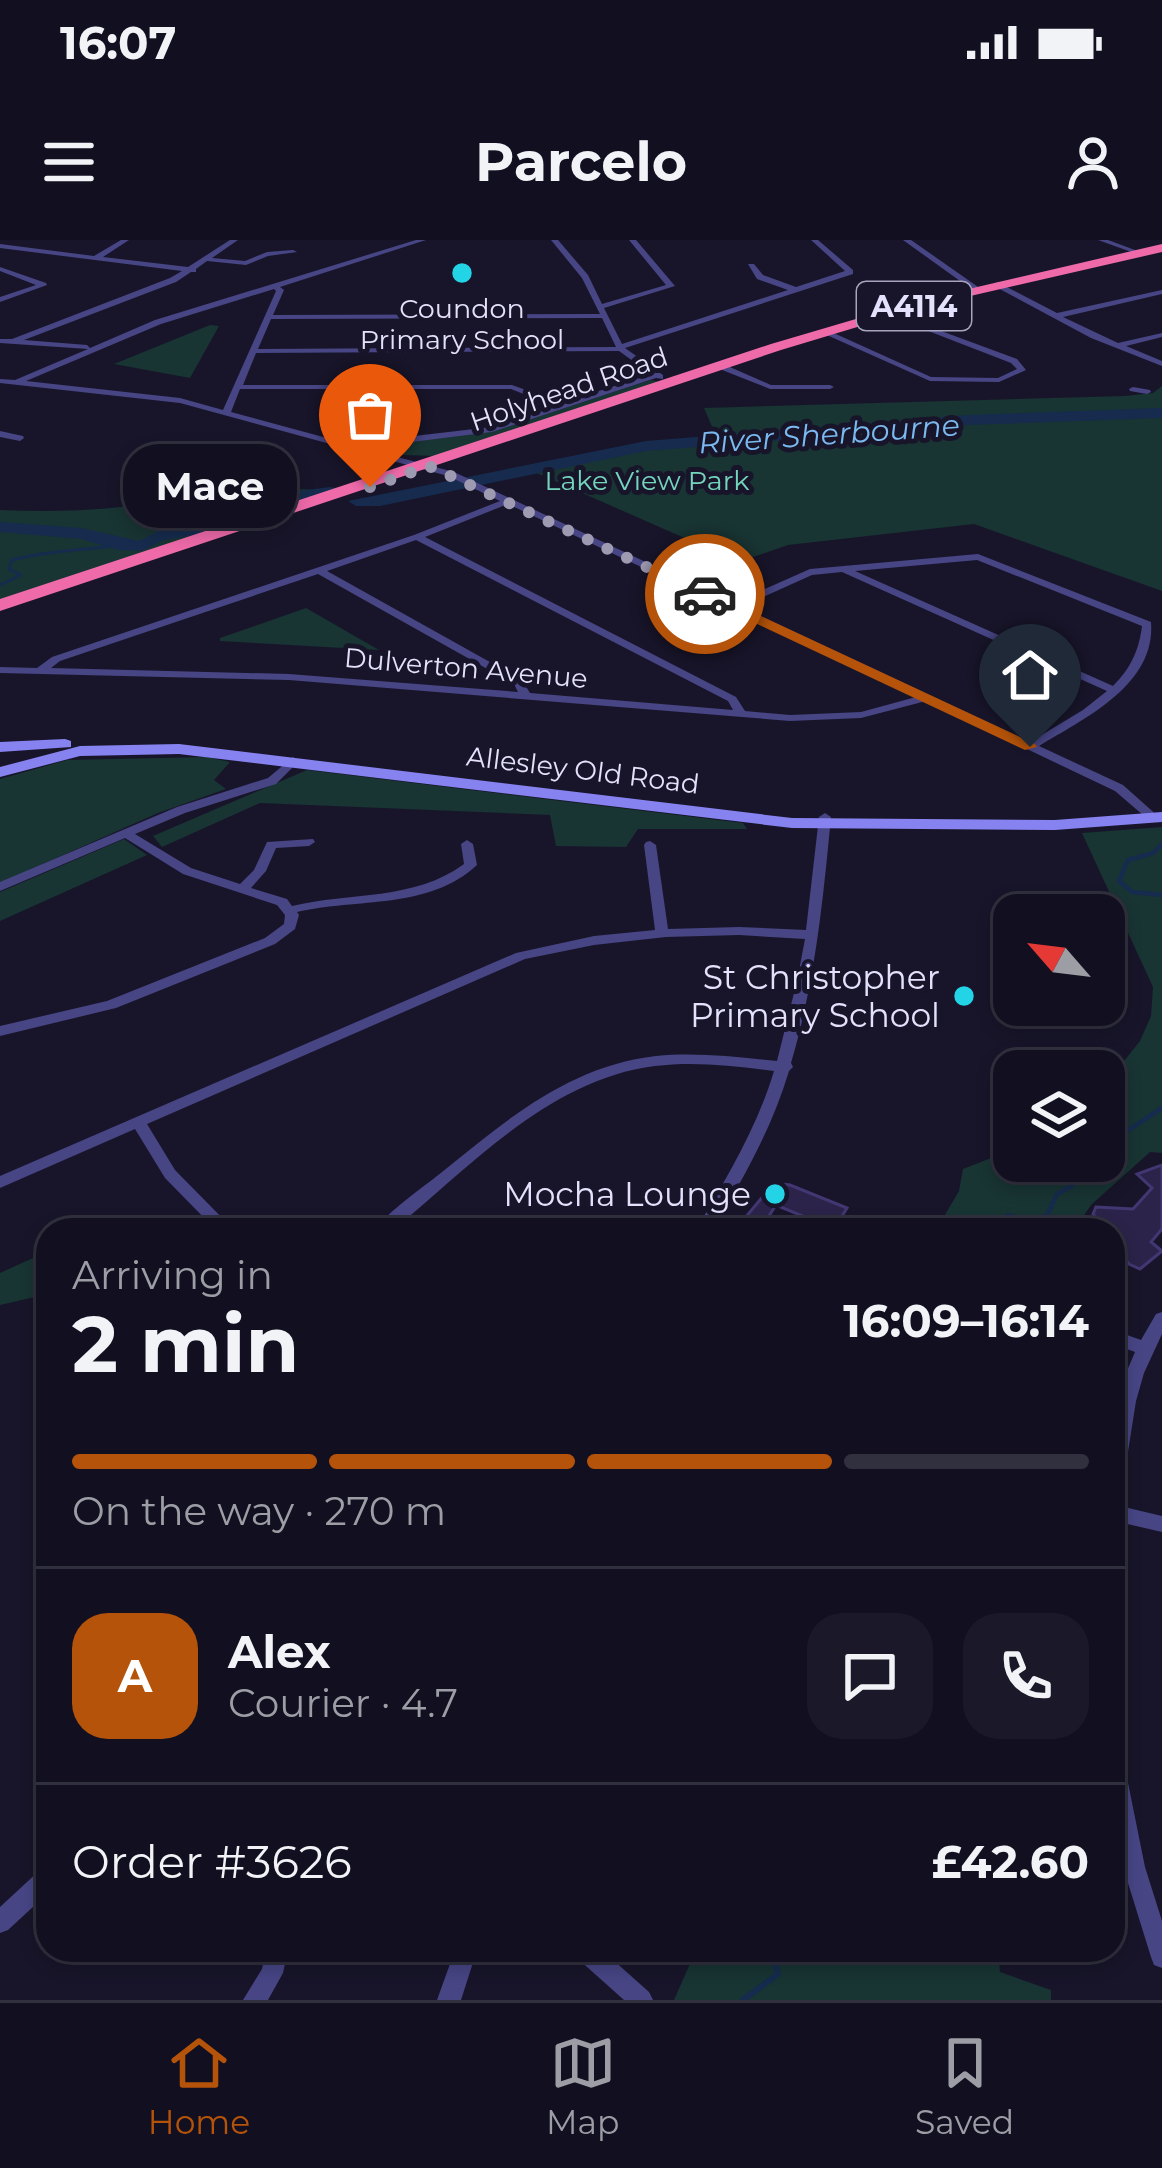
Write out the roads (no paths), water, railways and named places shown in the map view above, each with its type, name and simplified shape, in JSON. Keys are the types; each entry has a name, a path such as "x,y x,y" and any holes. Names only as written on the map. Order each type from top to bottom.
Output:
{"highway":[{"name":"Holyhead Road","path":"0,604 338,497 664,379 720,367 977,289 1162,248"}],"main road":[{"name":"Allesley Old Road","path":"0,747 26,755 222,744 537,788"},
{"name":"Allesley Old Road","path":"0,772 26,755 104,750 215,752 825,820 1055,825 1156,814"}],"street":[{"path":"97,257 126,240"},
{"path":"15,341 193,270 235,240"},
{"path":"6,382 181,314 423,240"},
{"path":"554,240 589,285 620,348 664,379"},
{"path":"269,317 603,312 670,286 632,240"},
{"path":"254,351 620,348 850,272 814,240"},
{"path":"906,240 977,289"},
{"path":"1108,241 1139,253"},
{"path":"1,244 193,270"},
{"path":"210,260 248,263 267,254 293,253"},
{"path":"751,266 760,277 796,290"},
{"path":"0,268 43,285 0,300"},
{"path":"997,284 1162,364"},
{"path":"574,286 589,285"},
{"path":"226,413 280,290 275,286"},
{"path":"1056,316 1162,292"},
{"path":"824,332 930,379 1006,379 1022,370 1014,361 890,313"},
{"path":"1117,346 1162,335"},
{"path":"0,340 91,348"},
{"path":"720,367 770,387 830,387"},
{"path":"357,447 472,434 664,379"},
{"path":"6,382 158,397 429,466 1119,788 1156,814"},
{"path":"1133,389 1159,385"},
{"path":"238,387 518,387 562,406"},
{"path":"0,434 20,438"},
{"path":"41,670 56,659 416,537 508,500"},
{"path":"416,537 732,699 742,715"},
{"path":"732,607 805,573 978,556 1148,624 1136,665 1115,691 1030,747"},
{"path":"844,569 1115,691"},
{"path":"319,570 518,682 526,697"},
{"name":"Dulverton Avenue","path":"0,670 229,674 742,715 839,718 925,698"},
{"path":"0,886 125,833 272,781 292,761"},
{"path":"712,1218 751,1155 786,1066 806,989 825,820"},
{"path":"0,1031 111,1005 270,941 290,926 290,910 277,899 170,863 125,833"},
{"path":"243,888 260,871 271,845 309,842"},
{"path":"290,910 340,898 442,886 472,865 467,844"},
{"path":"650,845 662,931"},
{"path":"0,1182 496,964 571,944 662,931 723,929 813,935"},
{"path":"397,1218 536,1105 591,1075 629,1063 688,1056 786,1066"},
{"path":"138,1120 170,1174 214,1218"},
{"path":"1125,1404 1145,1348 1162,1319"},
{"path":"1125,1341 1145,1348"},
{"path":"1125,1516 1162,1524"},
{"path":"1125,1821 1157,1920 1162,1957"},
{"path":"0,1922 36,1889"},
{"path":"255,2000 274,1962"},
{"path":"449,2000 462,1962"},
{"path":"598,1962 641,2000"}],"waterway":[{"name":"River Sherbourne","path":"356,501 380,501 646,446 969,420 1162,413"},
{"name":"River Sherbourne","path":"0,527 81,534 142,546 159,536 216,527 275,499 330,492"},
{"path":"0,585 21,575 9,569 12,560 119,545"},
{"path":"1162,844 1153,853 1128,860 1119,881 1132,892 1162,895"},
{"path":"1125,1131 1162,1108"},
{"path":"1038,1218 1047,1215 1057,1194 1072,1182"},
{"path":"1006,1218 1019,1218"},
{"path":"743,2000 778,1974 775,1962"}],"place":[{"name":"Coundon Primary School","path":"462,273"},
{"name":"Mace","path":"370,487"},
{"name":"St Christopher Primary School","path":"964,996"},
{"name":"Mocha Lounge","path":"775,1194"}],"park label":[{"name":"Lake View Park","path":"647,480"}]}
